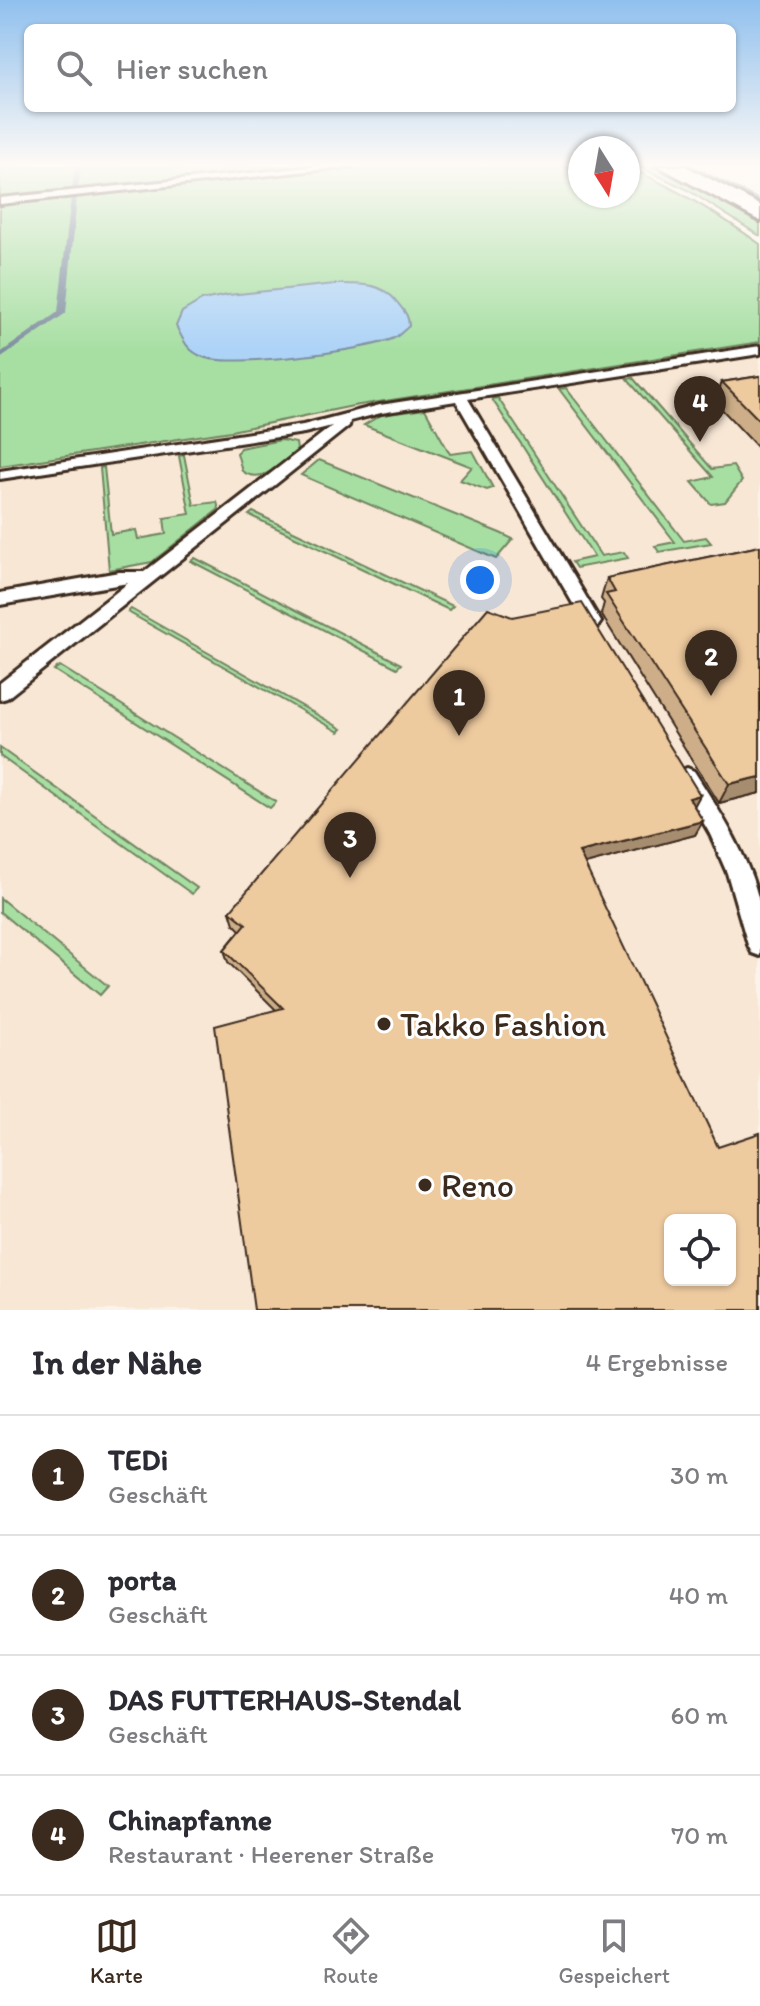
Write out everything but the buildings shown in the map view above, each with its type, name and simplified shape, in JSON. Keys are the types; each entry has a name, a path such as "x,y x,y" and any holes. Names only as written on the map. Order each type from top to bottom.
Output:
{"lane":[{"path":"0,475 290,431 380,409 760,350"},
{"path":"460,397 600,634"},
{"path":"0,693 349,419"},
{"path":"0,599 119,578 148,577"},
{"path":"679,764 719,829 738,873 760,945"}],"shaded area":[{"path":"760,337 760,1310 0,1310 0,452"}],"green space":[{"path":"0,227 735,227 760,244 760,342 353,406 231,431 0,466"},
{"path":"746,227 760,227 760,236"},
{"path":"633,378 712,469 733,466 742,481 725,502 711,504 692,482 713,477 627,379"},
{"path":"566,388 684,541 706,537 711,543 659,552 655,546 675,542 559,389"},
{"path":"498,398 601,556 624,552 628,558 576,568 572,562 594,557 492,399"},
{"path":"425,409 450,454 473,451 493,488 487,490 460,480 472,467 364,425 381,415"},
{"path":"281,440 296,443 297,450 264,474 249,475 242,471 237,453 240,448"},
{"path":"184,455 194,505 217,502 219,509 152,562 109,570 100,468 104,467 111,534 136,530 138,539 166,534 164,518 190,514 179,456"},
{"path":"319,460 513,539 496,559 301,475"},
{"path":"253,512 453,606 449,610 249,515"},
{"path":"195,558 401,664 397,668 191,561"},
{"path":"131,609 342,729 339,732 128,612"},
{"path":"60,666 276,802 270,808 54,670"},
{"path":"0,748 197,888 192,894 0,756"},
{"path":"0,898 108,986 100,995 0,912"}],"water":[{"path":"335,284 369,286 384,291 404,311 409,326 394,338 357,348 268,359 217,360 193,352 176,326 182,312 202,300"}],"waterway":[{"path":"0,357 62,313 71,227"}],"place":[{"name":"Chinapfanne","path":"700,442"},
{"name":"porta","path":"711,696"},
{"name":"TEDi","path":"459,736"},
{"name":"DAS FUTTERHAUS-Stendal","path":"350,878"},
{"name":"Takko Fashion","path":"384,1024"},
{"name":"Reno","path":"425,1185"}]}
